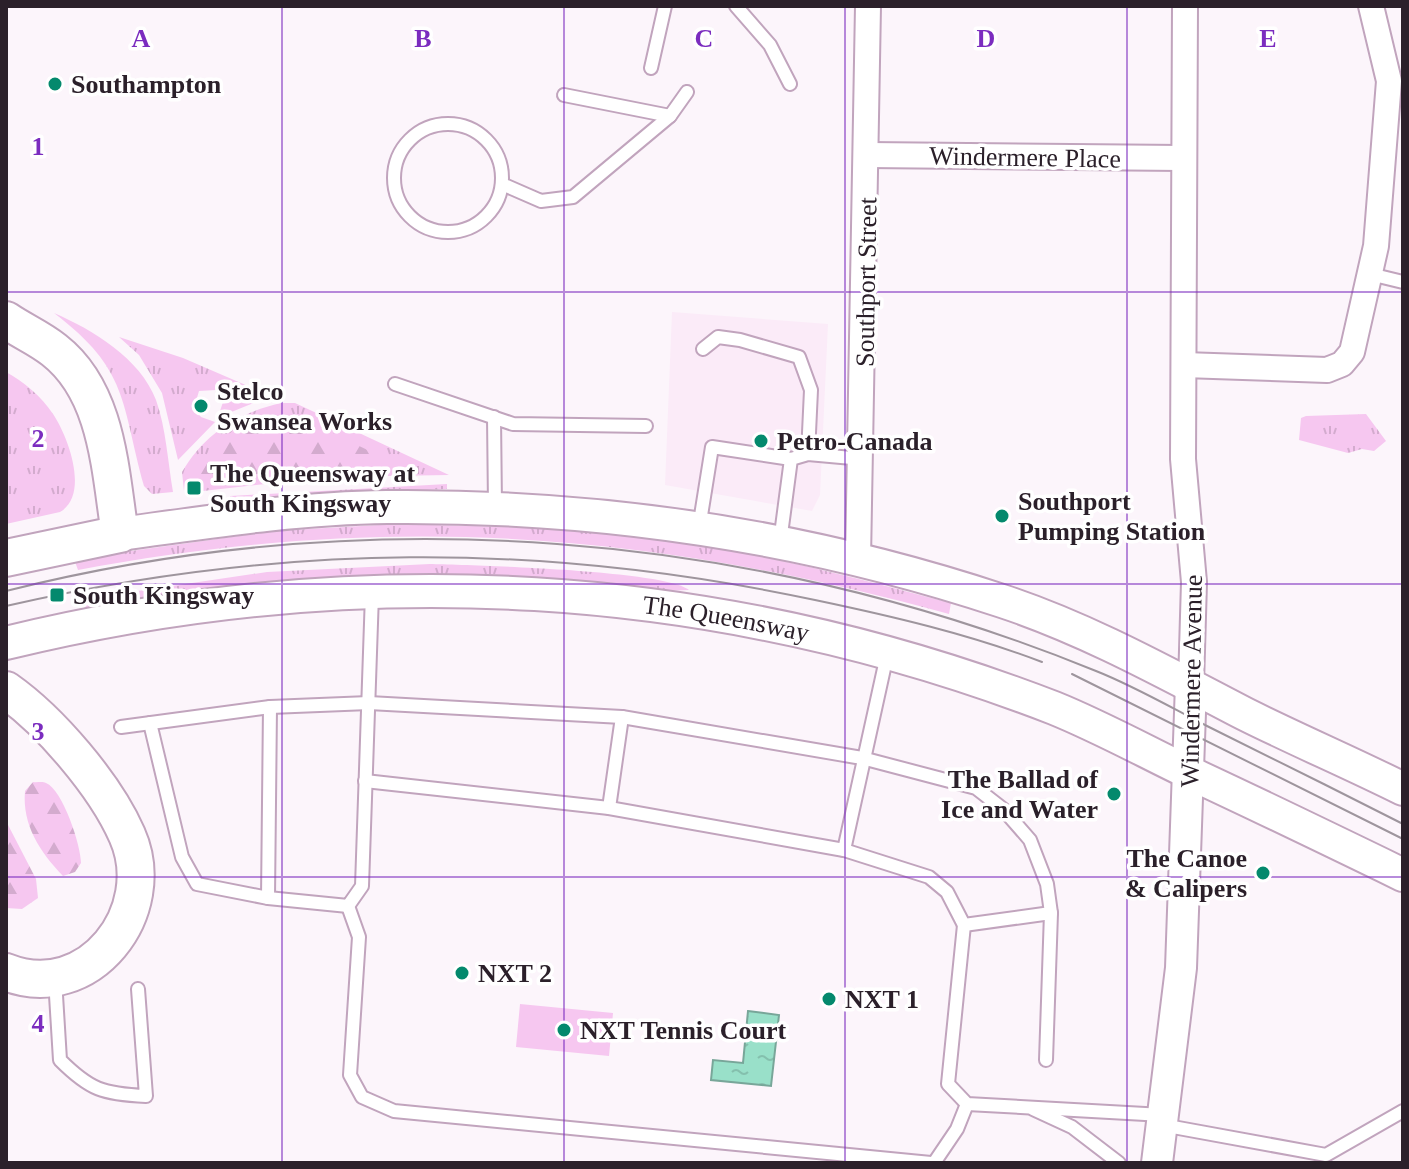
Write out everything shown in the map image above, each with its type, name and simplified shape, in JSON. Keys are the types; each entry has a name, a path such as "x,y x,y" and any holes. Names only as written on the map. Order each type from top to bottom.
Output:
{"main road":[{"path":"8,322 35,336 65,360 93,399 105,446 120,534"},
{"path":"6,558 120,534 281,513 385,507 529,508 699,528 858,559 1003,601 1089,635 1396,781"},
{"name":"The Queensway","path":"6,643 168,611 372,591 514,591 648,604 784,626 888,651 1057,709 1403,875"},
{"path":"6,690 37,716 84,768 128,836 134,856 130,904 120,931 102,957 77,972 55,979 6,972"}],"street":[{"name":"Southport Street","path":"858,559 863,459 868,6"},
{"name":"Windermere Avenue","path":"1157,1163 1181,968 1190,773 1194,582 1183,459 1185,6"},
{"path":"1184,365 1337,368 1352,352 1370,274 1382,186 1389,81 1371,6"},
{"name":"Windermere Place","path":"868,155 1182,158"}],"lane":[{"path":"651,68 665,6"},
{"path":"736,6 770,45 790,84"},
{"path":"502,184 541,201 573,197 670,116 687,92"},
{"path":"564,95 670,116"},
{"path":"437,125 454,125 470,129 484,138 501,167 502,184 497,201 487,216 457,232 440,232 409,216 399,201 395,167 401,151 412,137 437,125"},
{"path":"1370,274 1403,282"},
{"path":"703,349 718,337 799,357 811,390 808,454"},
{"path":"395,384 513,424 646,426"},
{"path":"494,417 495,509"},
{"path":"699,528 712,447 791,459 808,454 863,459"},
{"path":"780,543 791,459"},
{"path":"348,906 362,886 372,591"},
{"path":"844,850 888,651"},
{"path":"121,727 270,707 369,703 622,717 862,758 976,788 1003,809 1030,840 1038,855 1051,913 1046,1060"},
{"path":"268,898 270,707"},
{"path":"609,808 622,717"},
{"path":"150,723 182,857 197,884 268,898 348,906"},
{"path":"365,781 609,808 844,850 929,877 947,892 964,925 948,1084 967,1104 1163,1120 1326,1155 1403,1111"},
{"path":"348,906 359,937 350,1075 362,1097 394,1111 933,1163 957,1129 967,1104"},
{"path":"964,925 1051,913"},
{"path":"55,979 60,1060 83,1083 117,1094 146,1096 138,989"},
{"path":"1033,1109 1072,1127 1119,1163"}],"shaded area":[{"path":"672,312 828,324 820,495 812,511 665,485"}],"green space":[{"path":"54,313 114,347 149,385 162,422 173,492 152,494 144,486 125,409 109,371 78,333"},
{"path":"119,337 183,358 271,396 224,415 220,411 224,399 216,390 199,391 194,408 201,417 215,422 178,460 162,393 139,355"},
{"path":"6,372 32,390 53,414 70,450 75,479 69,504 60,512 6,524"},
{"path":"281,403 295,403 449,475 327,477 203,491 201,483 185,485 184,491 182,472 212,436 237,419"},
{"path":"290,413 378,455 374,470 210,482 195,470 214,447 235,430 260,419"},
{"path":"1366,414 1386,441 1374,451 1362,449 1348,453 1299,440 1301,418 1306,416"},
{"path":"447,484 447,489 230,500 230,496"},
{"path":"379,525 516,527 698,545 769,558 951,603 949,614 837,586 729,564 622,548 516,539 409,537 302,541 192,552 78,570 74,559 273,531"},
{"path":"430,564 607,573 673,583 689,590 87,613 84,599 267,572"},
{"path":"33,782 44,782 52,788 65,807 80,855 81,863 75,872 63,876 34,837 25,803 25,791"},
{"path":"6,821 36,879 38,898 22,909 6,908"},
{"name":"NXT Tennis Court","path":"520,1004 613,1013 609,1056 516,1047"}],"water":[{"path":"748,1011 779,1015 771,1086 711,1080 713,1060 743,1063"}],"tram line":[{"path":"6,591 143,563 280,545 419,539 557,544 695,560 831,586 965,623 1096,671 1403,824"},
{"path":"6,606 108,585 210,570 310,561 410,557 510,559 611,567 815,600 930,626 1042,662"},
{"path":"1072,674 1403,839"}],"place":[{"name":"Southampton","path":"55,84"},
{"name":"Stelco Swansea Works","path":"201,406"},
{"name":"Petro-Canada","path":"761,441"},
{"name":"The Queensway at South Kingsway","path":"194,488"},
{"name":"Southport Pumping Station","path":"1002,516"},
{"name":"South Kingsway","path":"57,595"},
{"name":"The Ballad of Ice and Water","path":"1114,794"},
{"name":"The Canoe & Calipers","path":"1263,873"},
{"name":"NXT 2","path":"462,973"},
{"name":"NXT 1","path":"829,999"},
{"name":"NXT Tennis Court","path":"564,1030"}]}
